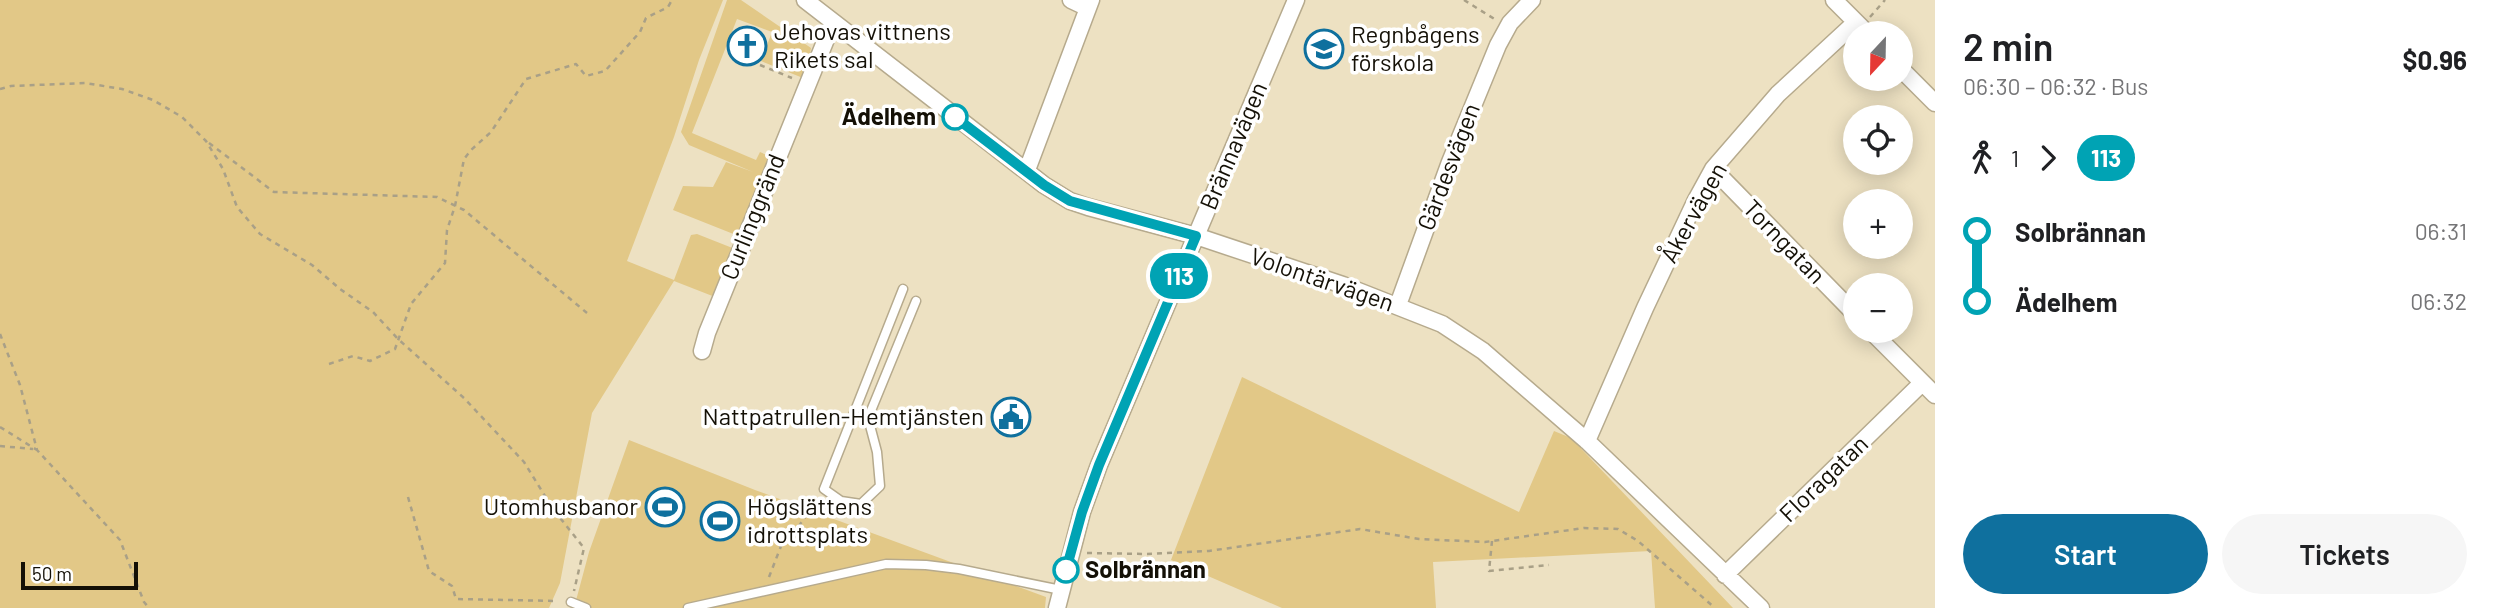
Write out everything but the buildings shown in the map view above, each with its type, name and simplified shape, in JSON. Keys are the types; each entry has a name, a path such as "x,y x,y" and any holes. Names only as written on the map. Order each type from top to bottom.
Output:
{"street":[{"name":"Volontärvägen","path":"805,0 1044,185 1070,201 1196,236 1398,305 1442,324 1483,351 1587,441 1761,608"},
{"path":"1027,170 1090,4 1071,0"},
{"name":"Brännavägen","path":"1057,608 1070,553 1099,465 1296,0"},
{"name":"Gärdesvägen","path":"1398,305 1450,162 1498,45 1507,27 1532,0"},
{"path":"1834,0 1858,21"},
{"name":"Curlinggränd","path":"702,351 706,333 833,22"},
{"name":"Åkervägen","path":"1587,441 1662,272 1713,169 1779,94 1843,41"},
{"path":"1913,81 1935,103"},
{"name":"Torngatan","path":"1713,169 1843,302"},
{"path":"1883,343 1935,395"},
{"name":"Floragatan","path":"1726,575 1922,383"}],"lane":[{"path":"903,289 824,489 841,502 861,504 880,486 877,452 868,418 916,301"},
{"path":"688,608 725,594 764,592 886,564 960,569 1061,590"},
{"path":"571,602 586,608"}],"path":[{"path":"329,364 354,356 370,361 395,349 411,304 444,263 447,230 455,206 464,159 491,132 526,79 576,64 586,76 605,71 640,32 646,18 668,7 673,0"},
{"path":"1464,0 1507,27"},
{"path":"1867,21 1885,0"},
{"path":"760,65 807,85"},
{"path":"0,89 11,86 85,83 122,89 153,100 183,117 206,141 274,192 438,197 464,210 587,313"},
{"path":"206,141 223,169 237,207 260,234 312,265 373,312 398,339 464,398 524,462 553,509 584,548 571,602 456,599 452,586 429,571 408,497"},
{"path":"0,334 20,385 37,450"},
{"path":"0,427 37,450 120,540 144,602 149,608"},
{"path":"0,446 37,450"},
{"path":"764,592 783,541 799,526 824,489"},
{"path":"1070,553 1147,554 1209,551 1360,530 1419,540 1493,541 1584,528 1624,531 1715,608"},
{"path":"1493,541 1489,571 1549,565"}],"shaded area":[{"path":"0,0 723,0 627,261 674,280 691,235 697,234 735,249 715,297 674,281 592,413 560,583 549,608 0,608"},
{"path":"727,0 741,0 811,48 803,78 761,61 772,32 737,19 692,133 756,160 760,152 771,157 741,237 673,210 683,186 713,187 726,162 753,172 689,145 681,132"},
{"path":"1242,377 1519,512 1554,431 1571,438 1733,608 1655,608 1651,551 1433,562 1436,608 1282,608 1171,560"},
{"name":"Högslättens idrottsplats","path":"629,440 755,490 1046,597 1045,608 574,608 589,552"}],"bus line":[{"name":"113","path":"955,117 1044,185 1070,201 1196,236 1099,465 1082,512 1066,570"}],"place":[{"name":"Jehovas vittnens Rikets sal","path":"747,46"},
{"name":"Regnbågens förskola","path":"1324,49"},
{"name":"Ädelhem","path":"955,117"},
{"name":"Nattpatrullen-Hemtjänsten","path":"1011,417"},
{"name":"Utomhusbanor","path":"665,507"},
{"name":"Högslättens idrottsplats","path":"720,521"},
{"name":"Solbrännan","path":"1066,570"}]}
